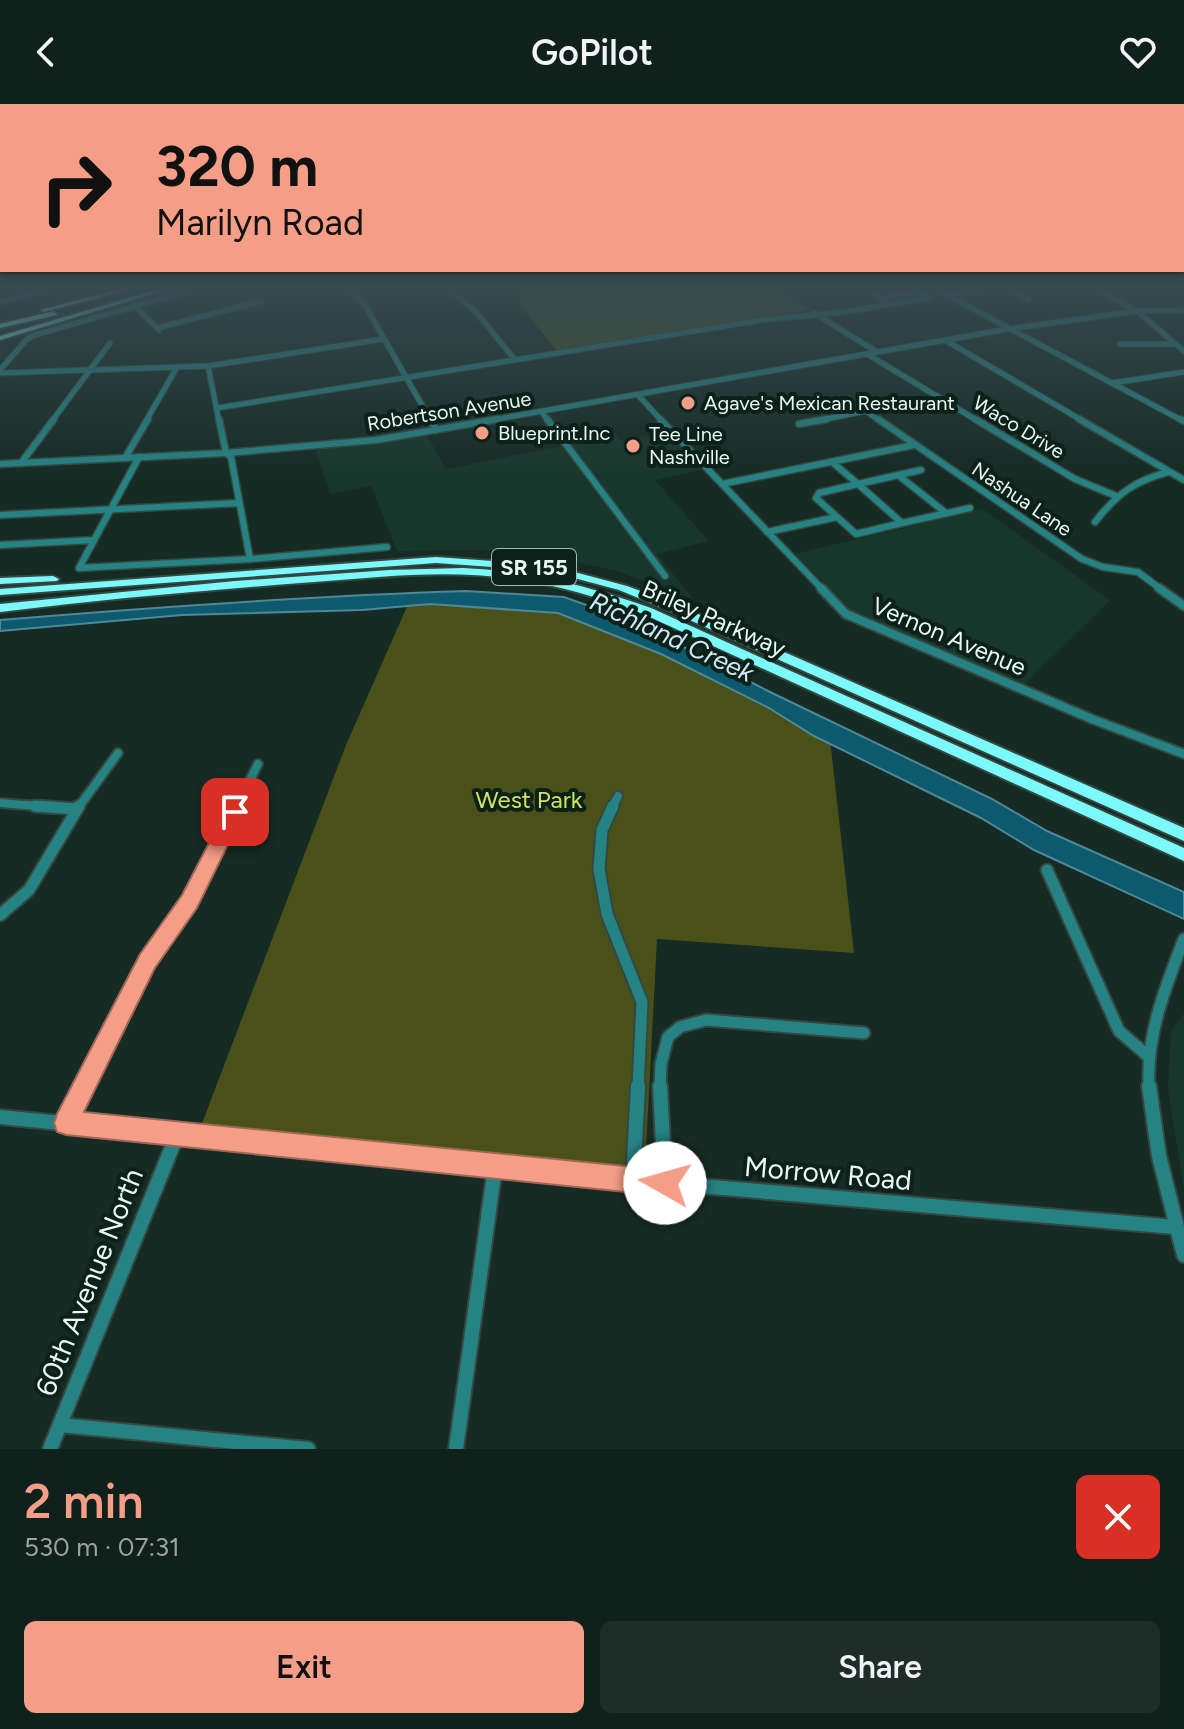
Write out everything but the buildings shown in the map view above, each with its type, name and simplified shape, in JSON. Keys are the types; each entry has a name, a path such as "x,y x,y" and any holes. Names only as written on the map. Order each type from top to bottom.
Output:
{"highway":[{"name":"Briley Parkway","path":"0,592 266,571 462,560 548,568 623,588 1184,835"},
{"path":"0,581 266,571"},
{"name":"Briley Parkway","path":"0,605 420,571 512,575 573,587 633,606 696,632 1184,855"}],"street":[{"path":"0,372 17,351"},
{"path":"21,463 104,351"},
{"path":"0,372 208,366 307,351"},
{"path":"391,351 436,430"},
{"path":"508,351 515,360"},
{"path":"217,408 574,351"},
{"name":"Robertson Avenue","path":"0,464 226,453 376,440 884,351"},
{"path":"963,351 1184,480"},
{"path":"1050,351 1184,421"},
{"name":"Waco Drive","path":"867,354 1075,479 1116,496"},
{"path":"208,366 226,453 231,457 250,559"},
{"path":"125,458 177,367"},
{"path":"1112,383 1184,372"},
{"name":"Vernon Avenue","path":"638,395 846,614 1092,719 1184,754"},
{"name":"Nashua Lane","path":"849,399 1082,559 1103,567 1138,572 1184,606"},
{"path":"799,424 866,411"},
{"path":"542,412 665,576"},
{"path":"722,484 914,445"},
{"path":"139,457 79,568 250,559 387,547"},
{"path":"832,462 902,523"},
{"path":"921,470 817,494 816,498 856,534 970,508"},
{"path":"1095,522 1124,487 1146,476 1169,472"},
{"path":"898,475 946,513"},
{"path":"0,515 239,503"},
{"path":"767,532 837,517"},
{"path":"0,545 94,540"},
{"path":"0,915 29,890 77,809 118,753"},
{"path":"66,1123 147,961 190,901 258,764"},
{"path":"618,796 602,830 599,869 607,914 642,1002 633,1179"},
{"path":"0,803 77,809"},
{"path":"1047,870 1119,1031 1149,1057"},
{"path":"1184,939 1154,1022 1149,1057 1150,1097 1175,1227 1184,1255"},
{"path":"665,1183 659,1058 666,1038 682,1025 706,1020 864,1033"},
{"name":"Morrow Road","path":"0,1117 665,1183 1175,1227"},
{"name":"60th Avenue North","path":"50,1449 177,1135"},
{"path":"456,1449 495,1167"},
{"path":"60,1425 308,1449"}],"shaded area":[{"path":"610,428 621,441 668,432 702,470 655,480 709,541 657,554 693,599 617,571 547,556 486,550 397,551 371,486 330,494 315,448 427,435 446,469 571,444 567,437"},
{"path":"983,509 1110,600 1023,686 848,611 795,554"},
{"path":"1184,1013 1184,1189 1168,1090 1171,1031"}],"green space":[{"name":"West Park","path":"409,602 567,611 657,645 830,739 854,953 657,939 645,1168 201,1126 346,745"}],"water":[{"path":"466,591 564,597 688,649 992,799 1047,831 1184,892 1184,919 1034,850 981,818 814,736 769,708 661,654 558,613 430,604 362,610 182,615 0,631 0,620 233,602"}],"place":[{"name":"Agave's Mexican Restaurant","path":"688,403"},
{"name":"Blueprint.Inc","path":"482,433"},
{"name":"Tee Line Nashville","path":"633,446"}],"route":[{"path":"235,812 190,901 147,961 66,1123 665,1183"}],"water label":[{"name":"Richland Creek","path":"672,637"}]}
